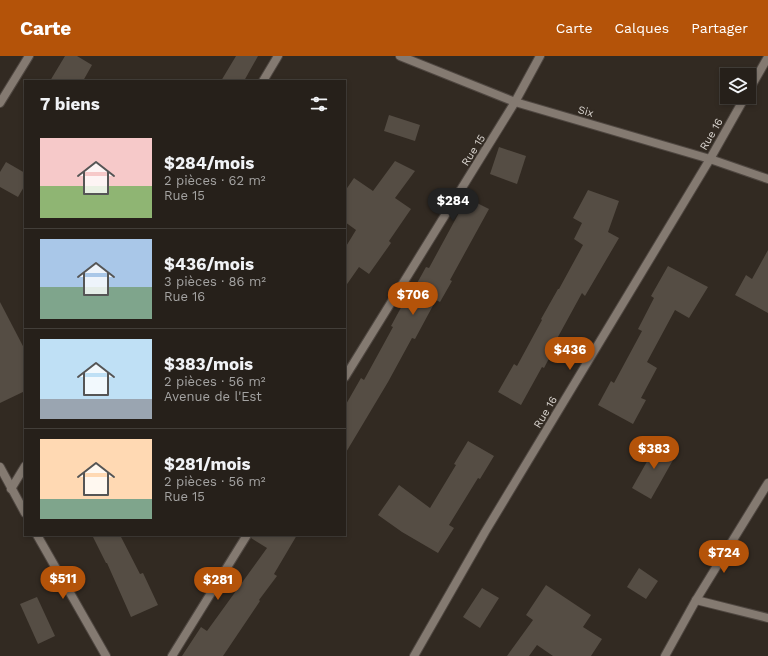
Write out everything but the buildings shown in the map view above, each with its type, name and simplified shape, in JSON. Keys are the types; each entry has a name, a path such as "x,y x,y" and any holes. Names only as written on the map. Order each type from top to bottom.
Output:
{"street":[{"path":"0,103 29,56"},
{"path":"264,80 278,56"},
{"name":"Six","path":"400,56 515,102 710,159 768,179"},
{"name":"Rue 15","path":"346,375 515,102 540,56"},
{"path":"756,78 768,57"},
{"name":"Rue 16","path":"414,656 485,532 710,159 741,104"},
{"path":"0,467 24,511"},
{"path":"11,489 24,468"},
{"path":"665,656 696,600 768,483"},
{"path":"39,536 106,656"},
{"path":"172,656 246,536"},
{"path":"696,600 768,618"}]}
